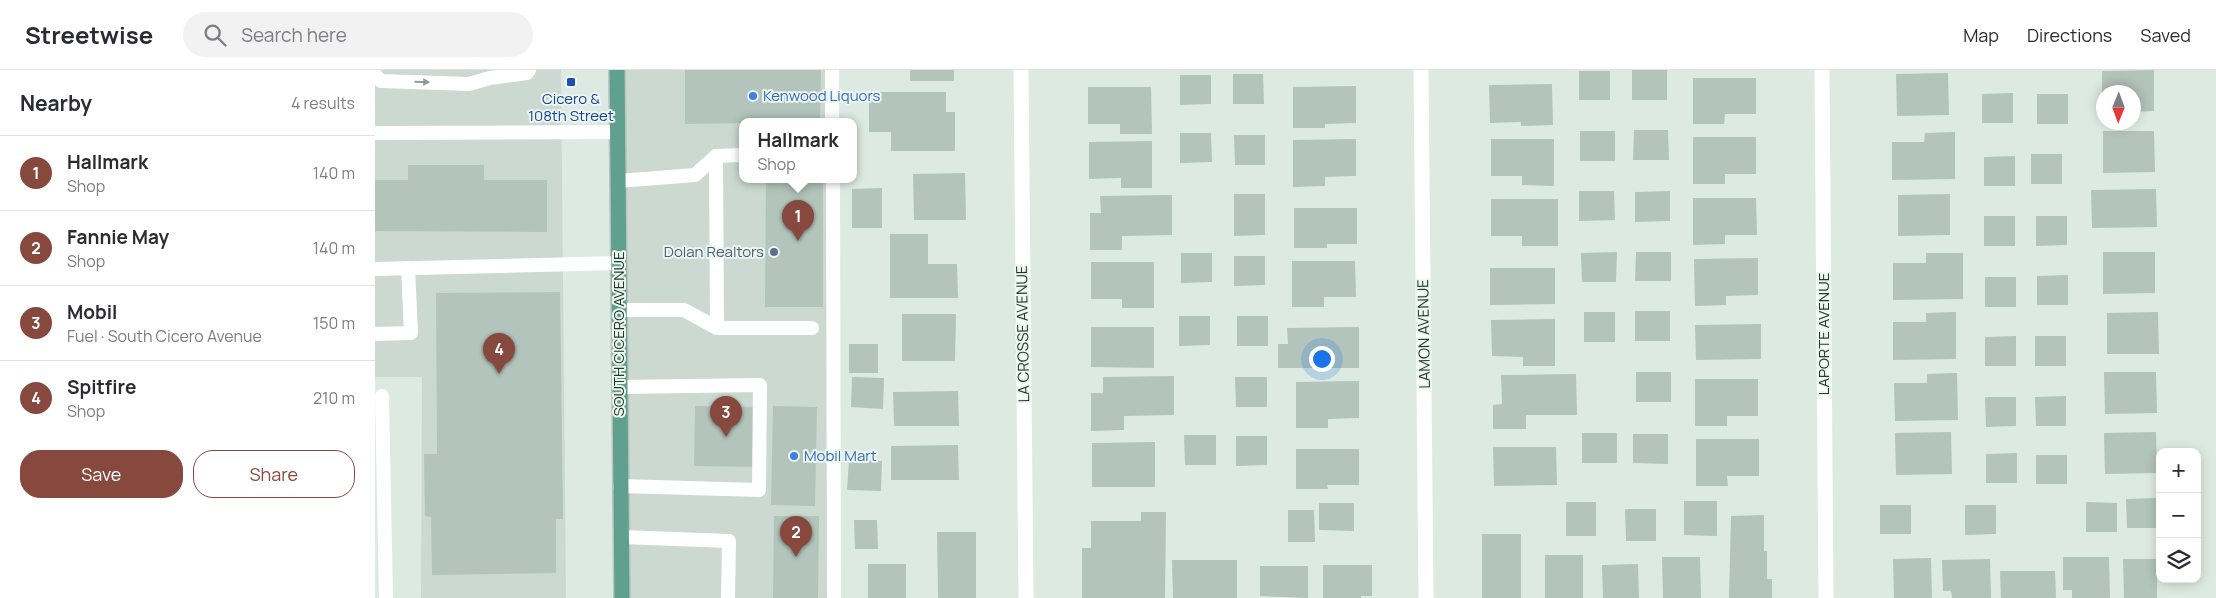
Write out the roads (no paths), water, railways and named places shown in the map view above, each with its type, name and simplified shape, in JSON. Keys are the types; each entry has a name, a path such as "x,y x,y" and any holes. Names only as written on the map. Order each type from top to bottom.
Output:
{"main road":[{"name":"SOUTH CICERO AVENUE","path":"617,70 622,598"}],"street":[{"name":"LA CROSSE AVENUE","path":"1021,70 1026,598"},
{"name":"LAMON AVENUE","path":"1421,70 1426,598"},
{"name":"LAPORTE AVENUE","path":"1822,70 1826,598"}],"lane":[{"path":"375,75 381,81 469,84 490,78 527,73 529,70"},
{"path":"832,70 833,118"},
{"path":"375,133 618,132"},
{"path":"618,181 695,175 716,156 739,155"},
{"path":"716,156 717,328"},
{"path":"833,183 834,598"},
{"path":"375,269 619,263"},
{"path":"375,334 411,333 409,268"},
{"path":"619,310 684,310 717,328 812,328"},
{"path":"619,387 760,385 759,490 620,486"},
{"path":"382,396 386,598"},
{"path":"621,537 729,541 728,598"}],"place":[{"name":"Cicero & 108th Street","path":"571,82"},
{"name":"Kenwood Liquors","path":"753,96"},
{"name":"Hallmark","path":"798,241"},
{"name":"Dolan Realtors","path":"774,252"},
{"name":"Spitfire","path":"499,374"},
{"name":"Mobil","path":"726,437"},
{"name":"Mobil Mart","path":"794,456"},
{"name":"Fannie May","path":"796,557"}]}
